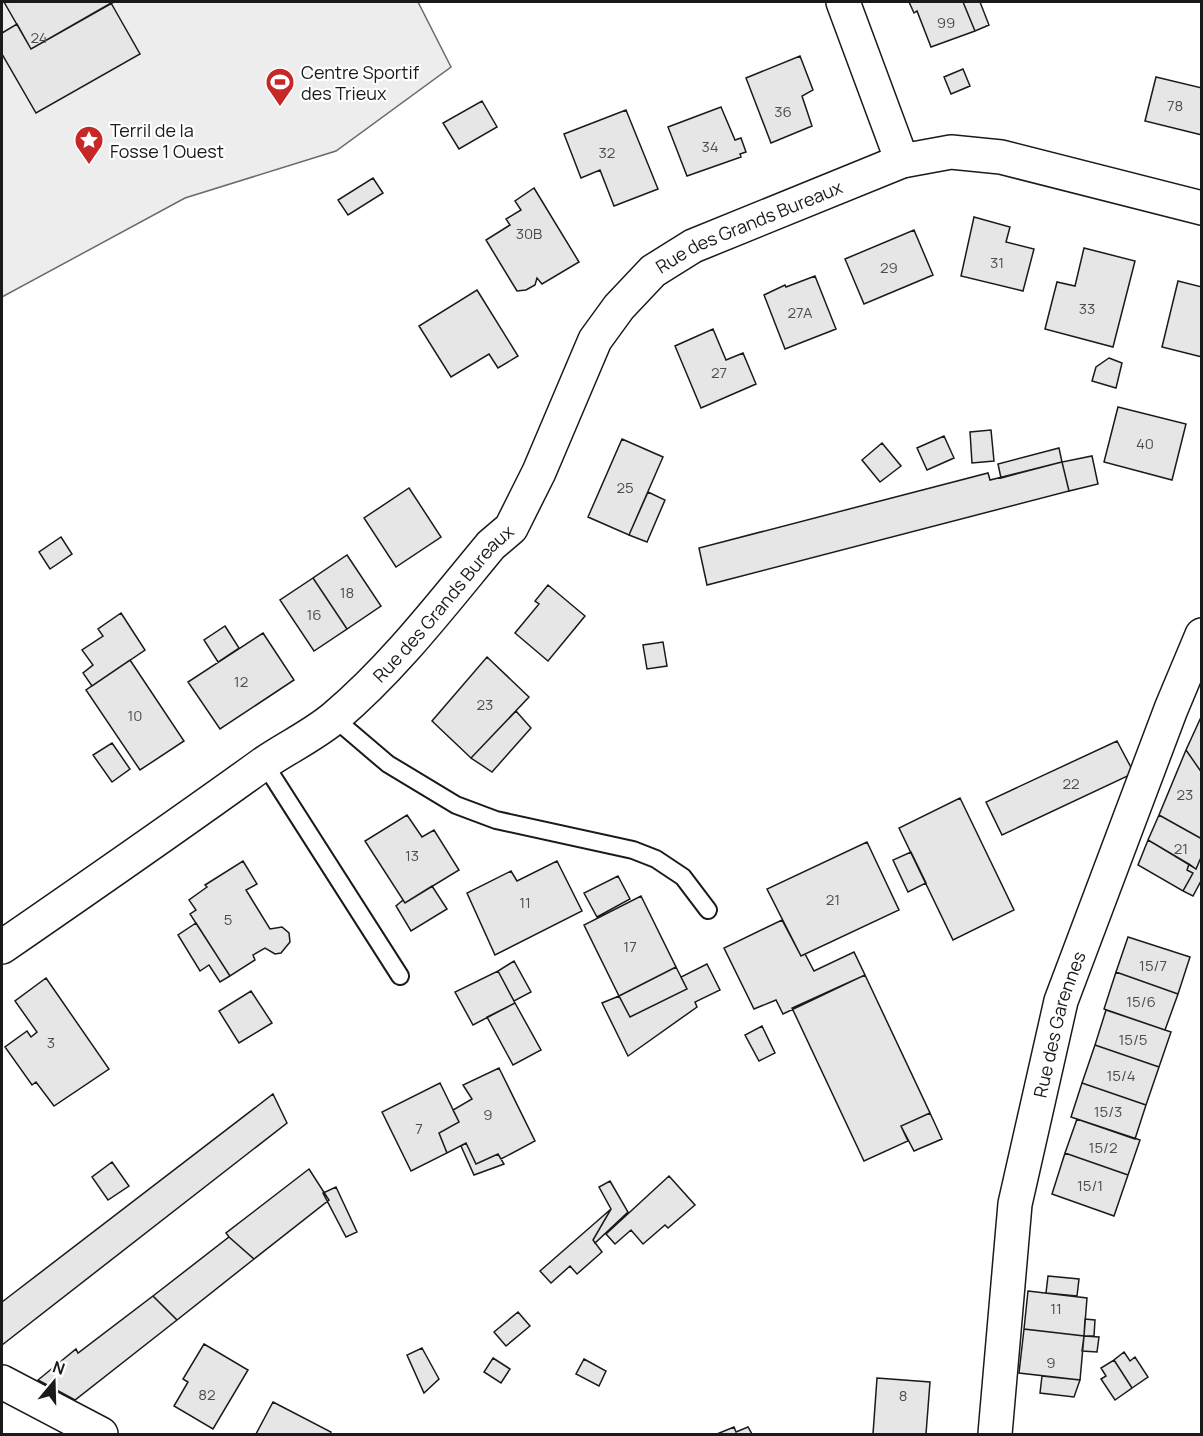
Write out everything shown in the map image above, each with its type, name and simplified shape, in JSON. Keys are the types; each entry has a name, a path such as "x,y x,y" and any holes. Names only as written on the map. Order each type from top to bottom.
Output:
{"street":[{"path":"843,2 902,161"},
{"name":"Rue des Grands Bureaux","path":"2,947 121,862 207,806 264,763 334,718 378,676 491,545 511,528 539,472 594,340 619,307 653,271 693,246 902,161 951,152 1001,157 1202,208"},
{"name":"Rue des Garennes","path":"994,1434 1015,1204 1061,1001 1171,709 1202,636"},
{"path":"2,1382 101,1434"}],"lane":[{"path":"334,718 388,764 456,805 496,820 633,850 656,859 683,877 708,910"},
{"path":"264,763 400,976"}],"shaded area":[{"name":"Centre Sportif des Trieux","path":"2,2 418,2 451,67 336,151 185,198 2,297"}],"building":[{"path":"4,2 114,2 31,49"},
{"path":"909,2 963,2 975,31 931,47 917,11 914,13"},
{"path":"963,2 980,2 989,25 975,31"},
{"path":"111,3 140,54 36,113 2,54 2,33 17,24 31,49"},
{"path":"800,56 813,90 802,96 812,126 771,143 746,78"},
{"path":"963,69 970,86 951,94 944,77"},
{"path":"1156,77 1202,88 1202,135 1145,121"},
{"path":"482,101 497,127 459,149 443,123"},
{"path":"721,107 735,140 741,138 746,152 740,154 741,157 687,176 668,127"},
{"path":"626,110 658,189 614,206 600,170 581,178 564,134"},
{"path":"373,178 383,193 348,215 338,200"},
{"path":"534,188 579,262 542,284 537,278 535,285 526,290 517,291 486,240 510,225 506,219 521,210 515,201"},
{"path":"974,217 1010,227 1006,242 1034,249 1023,291 961,276"},
{"path":"914,230 933,275 864,304 845,259"},
{"path":"1084,248 1135,261 1113,347 1045,329 1057,282 1075,286"},
{"path":"815,276 836,329 785,349 764,295 785,285 786,287"},
{"path":"1178,281 1202,287 1202,357 1162,347"},
{"path":"477,290 518,356 498,368 489,354 451,377 419,326"},
{"path":"713,329 726,360 743,353 756,384 701,408 675,346"},
{"path":"1109,358 1122,363 1116,388 1092,381 1096,367"},
{"path":"1118,407 1186,424 1172,480 1104,462"},
{"path":"991,430 994,461 972,463 970,432"},
{"path":"944,436 954,458 927,470 917,448"},
{"path":"622,439 663,457 629,535 588,517"},
{"path":"882,443 901,466 880,482 862,460"},
{"path":"1059,448 1062,462 1001,478 998,464"},
{"path":"1092,456 1098,484 1069,491 1062,462"},
{"path":"1062,462 1069,491 707,585 699,548 988,473 990,480"},
{"path":"409,488 441,537 396,567 364,518"},
{"path":"648,492 665,500 647,542 629,535"},
{"path":"61,537 72,554 50,569 39,552"},
{"path":"347,555 381,606 347,629 313,578"},
{"path":"313,578 347,629 314,651 280,600"},
{"path":"548,585 585,616 548,661 515,633 539,604 535,601"},
{"path":"121,613 145,650 92,686 83,673 93,665 82,650 103,636 98,629"},
{"path":"225,626 239,648 218,662 204,640"},
{"path":"263,633 294,680 220,729 188,682"},
{"path":"663,642 667,666 647,669 643,645"},
{"path":"487,657 529,697 471,758 432,721"},
{"path":"130,660 184,741 140,770 86,690"},
{"path":"516,711 531,728 492,772 471,758"},
{"path":"1202,715 1202,773 1186,750"},
{"path":"1117,741 1134,773 1002,835 986,802"},
{"path":"112,743 130,769 112,782 93,755"},
{"path":"1186,750 1202,773 1202,839 1159,815"},
{"path":"960,798 1014,910 953,940 899,828"},
{"path":"407,815 422,837 434,830 459,870 405,903 365,841"},
{"path":"1159,815 1202,839 1202,855 1196,869 1148,840"},
{"path":"1148,840 1189,864 1187,870 1193,873 1183,891 1138,865"},
{"path":"867,842 899,910 801,956 767,889"},
{"path":"911,852 926,883 908,892 893,860"},
{"path":"1202,855 1202,879 1193,896 1183,891 1193,873 1187,870 1189,864 1196,869"},
{"path":"243,861 257,884 246,890 270,929 282,927 289,933 290,942 281,953 275,954 265,948 253,955 255,960 230,976 190,914 196,910 189,900 207,887 205,885"},
{"path":"557,861 582,911 495,955 467,893 511,871 517,881"},
{"path":"618,876 630,899 597,917 584,893"},
{"path":"432,886 447,909 411,931 396,906 403,900 405,903"},
{"path":"641,896 676,967 619,996 584,925"},
{"path":"782,920 801,956 805,954 814,971 854,952 865,975 783,1014 776,1000 754,1009 724,948"},
{"path":"196,923 230,976 220,982 209,965 200,971 178,935"},
{"path":"1128,937 1190,957 1178,994 1116,972"},
{"path":"514,961 531,992 514,1001 498,971"},
{"path":"707,964 720,990 695,1002 697,1007 628,1056 602,1003 619,996 630,1017 687,989 681,977"},
{"path":"676,967 687,989 630,1017 619,996"},
{"path":"498,971 515,1003 473,1025 455,992"},
{"path":"1116,972 1178,994 1165,1030 1104,1009"},
{"path":"865,975 930,1113 901,1126 908,1141 864,1161 792,1008"},
{"path":"46,978 109,1069 54,1106 36,1082 32,1085 5,1047 27,1031 31,1037 37,1032 15,1001"},
{"path":"251,991 272,1023 239,1043 219,1011"},
{"path":"515,1003 541,1050 513,1065 487,1017"},
{"path":"1106,1010 1171,1032 1159,1067 1095,1045"},
{"path":"762,1026 775,1053 759,1061 745,1035"},
{"path":"1095,1045 1159,1067 1146,1105 1082,1083"},
{"path":"499,1068 535,1141 501,1159 498,1154 476,1164 466,1143 447,1153 439,1133 459,1122 453,1110 472,1099 463,1085"},
{"path":"440,1083 459,1122 439,1133 447,1153 411,1171 382,1112"},
{"path":"1082,1083 1146,1105 1135,1139 1071,1117"},
{"path":"273,1094 287,1123 2,1345 2,1302"},
{"path":"930,1113 942,1139 914,1151 901,1126"},
{"path":"1077,1119 1140,1140 1128,1175 1065,1153"},
{"path":"466,1143 476,1164 498,1154 504,1164 474,1175 461,1146"},
{"path":"1065,1153 1128,1175 1114,1216 1052,1194"},
{"path":"112,1162 129,1186 108,1200 92,1177"},
{"path":"309,1169 329,1200 254,1259 226,1233"},
{"path":"669,1176 695,1205 668,1228 665,1225 643,1244 631,1230 615,1244 606,1234"},
{"path":"610,1181 628,1212 595,1243 593,1240 611,1209 599,1187"},
{"path":"336,1187 357,1232 346,1237 323,1193"},
{"path":"611,1209 593,1240 602,1252 577,1274 570,1266 551,1283 540,1271"},
{"path":"229,1237 254,1259 177,1320 153,1296"},
{"path":"1048,1276 1079,1279 1077,1296 1046,1293"},
{"path":"1028,1291 1087,1298 1084,1336 1024,1329"},
{"path":"153,1296 177,1320 75,1400 38,1380 76,1349 78,1353"},
{"path":"518,1312 530,1326 506,1346 494,1332"},
{"path":"1085,1319 1095,1320 1094,1336 1084,1336"},
{"path":"1024,1329 1084,1336 1080,1380 1019,1373"},
{"path":"1084,1336 1099,1337 1097,1352 1082,1351"},
{"path":"204,1344 248,1370 213,1429 174,1406 188,1382 183,1379"},
{"path":"422,1348 439,1379 424,1393 407,1355"},
{"path":"1124,1352 1130,1361 1135,1357 1148,1377 1132,1388 1114,1360"},
{"path":"493,1358 510,1369 501,1383 484,1372"},
{"path":"584,1359 606,1371 599,1386 576,1374"},
{"path":"1114,1360 1132,1388 1115,1400 1101,1379 1106,1376 1101,1368"},
{"path":"1042,1376 1080,1380 1074,1397 1040,1393"},
{"path":"877,1378 930,1382 926,1434 873,1434"},
{"path":"273,1402 331,1432 330,1434 256,1434"},
{"path":"734,1427 736,1432 748,1427 752,1434 717,1434"}],"place":[{"name":"Centre Sportif des Trieux","path":"280,108"},
{"name":"Terril de la Fosse 1 Ouest","path":"89,166"}]}
